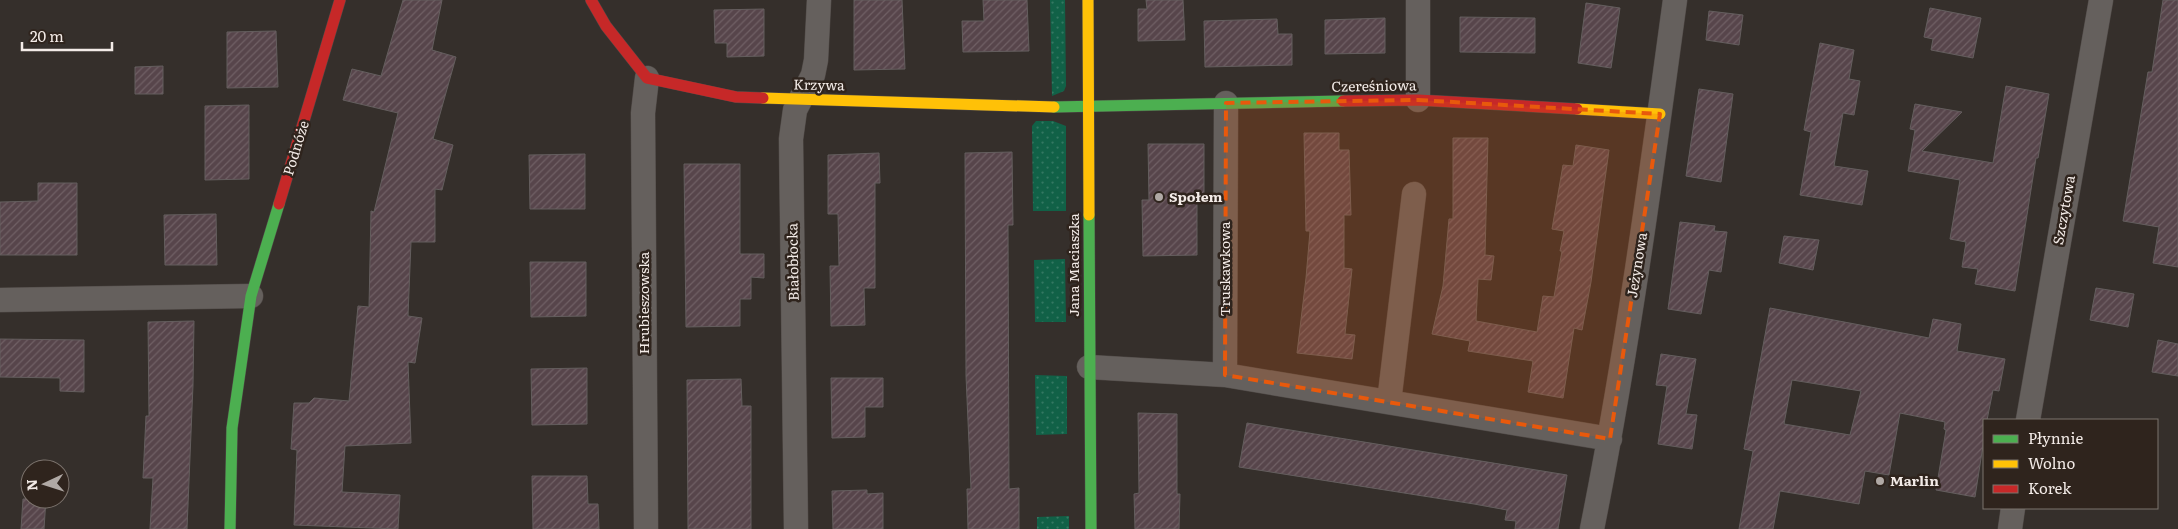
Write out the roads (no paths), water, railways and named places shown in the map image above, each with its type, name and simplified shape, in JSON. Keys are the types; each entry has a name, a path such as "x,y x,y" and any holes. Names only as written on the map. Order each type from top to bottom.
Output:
{"street":[{"name":"Podnóże","path":"230,529 232,428 251,296 340,0"},
{"path":"591,0 606,26 647,78"},
{"name":"Białobłocka","path":"796,529 791,139 792,121 813,75 816,60 819,0"},
{"name":"Jana Maciaszka","path":"1088,0 1092,529"},
{"path":"1418,0 1418,100"},
{"name":"Jeżynowa","path":"1592,529 1610,439 1676,0"},
{"name":"Szczytowa","path":"2028,419 2101,0"},
{"name":"Krzywa","path":"647,78 736,97 1033,107 1089,105"},
{"name":"Hrubieszowska","path":"646,529 643,113 647,78"},
{"name":"Czereśniowa","path":"1089,105 1418,100 1660,114"},
{"name":"Truskawkowa","path":"1225,375 1226,103"},
{"path":"1389,402 1414,194"},
{"path":"0,300 251,296"},
{"path":"1090,367 1225,375 1610,439"},
{"path":"2010,529 2013,509"}],"place":[{"name":"Społem","path":"1159,197"},
{"name":"Marlin","path":"1880,481"}]}
